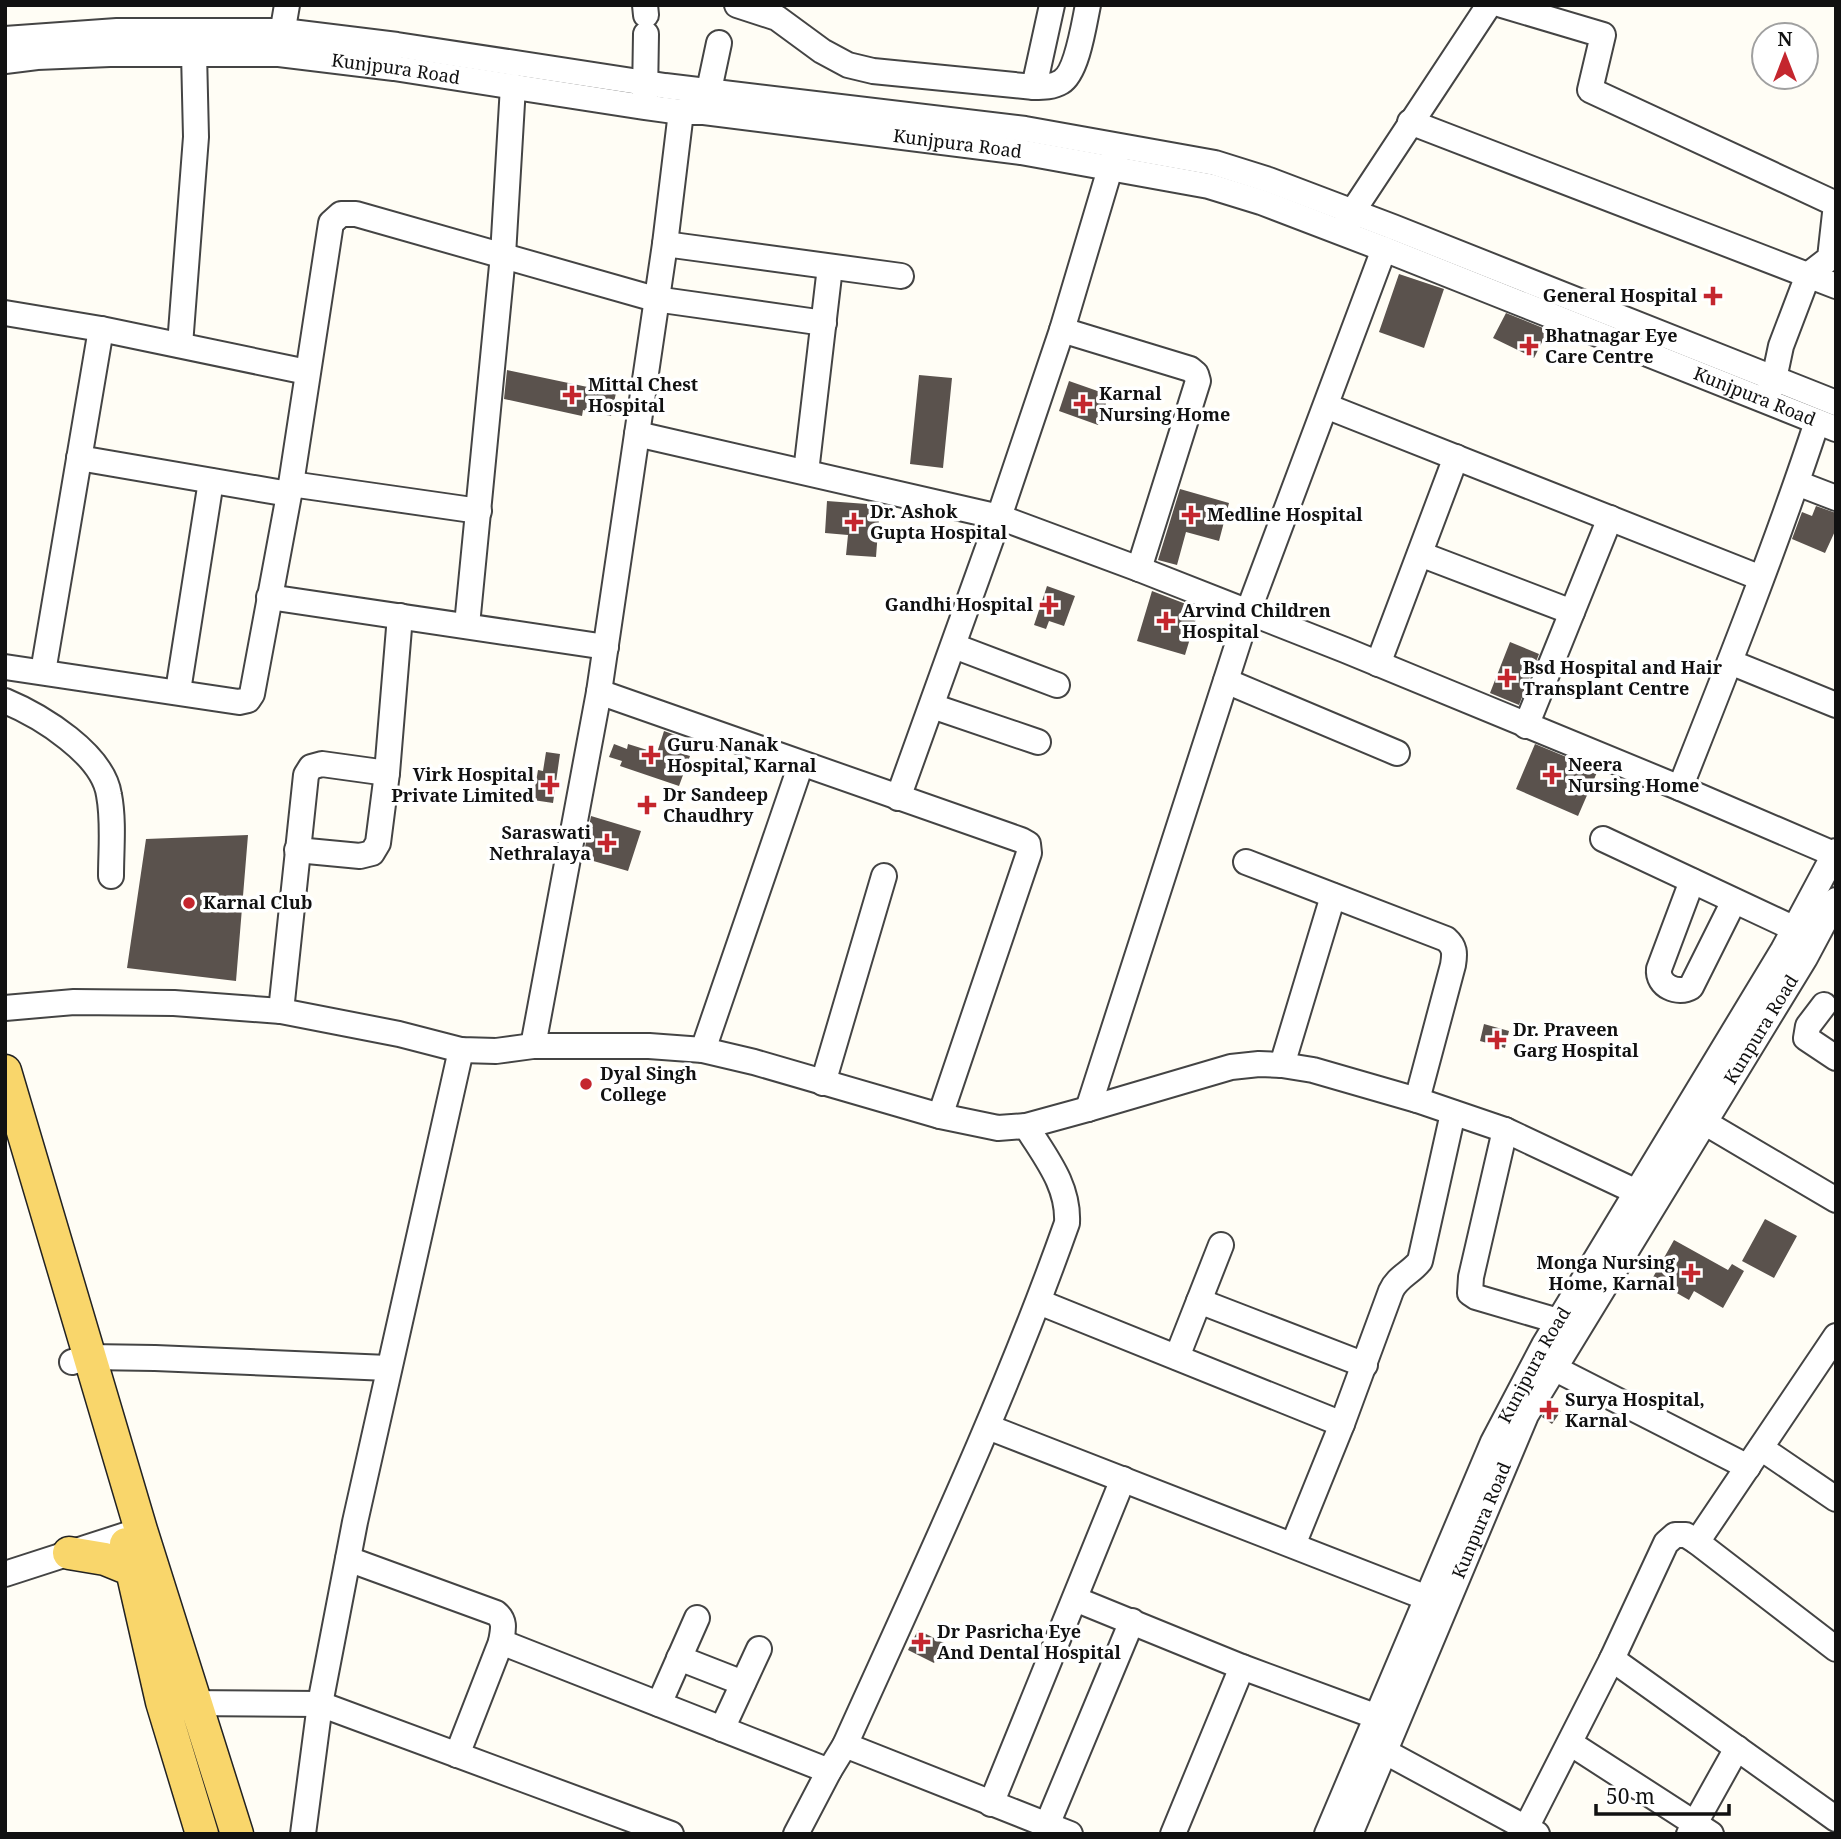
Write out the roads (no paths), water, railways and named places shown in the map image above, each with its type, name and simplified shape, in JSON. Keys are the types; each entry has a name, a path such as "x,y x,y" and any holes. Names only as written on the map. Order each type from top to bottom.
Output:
{"main road":[{"path":"5,1071 23,1164 132,1533 196,1703 237,1834"},
{"path":"5,1134 23,1164"},
{"path":"132,1533 132,1570 162,1702 202,1834"},
{"path":"69,1553 105,1559 132,1570"}],"street":[{"path":"281,43 286,5"},
{"path":"737,5 777,18 822,51 848,65 873,71 1034,87 1062,82 1072,71 1088,5"},
{"path":"1034,87 1052,5"},
{"path":"1348,222 1410,122 1489,5"},
{"path":"1503,5 1603,35 1590,90 1836,204 1830,258 1808,275 1781,346 1770,390"},
{"path":"644,107 646,18"},
{"path":"533,1046 599,692 665,244 698,104 723,25"},
{"name":"Kunjpura Road","path":"43,46 194,29 644,107 698,104 1021,152 1114,156 1261,202 1348,222 1770,390 1826,425"},
{"path":"5,39 43,46"},
{"name":"Kunjpura Road","path":"43,46 194,53 281,43 397,45 646,82 698,104"},
{"path":"5,61 43,46"},
{"path":"180,345 196,137 194,53"},
{"path":"467,625 503,255 513,86"},
{"path":"1410,122 1836,286"},
{"path":"898,798 954,646 1062,330 1114,156"},
{"path":"5,667 239,702 248,700 252,694 290,489 331,223 341,214 356,214 656,299 824,323"},
{"name":"Kunjpura Road","path":"1348,222 1384,249 1770,390 1836,404"},
{"path":"665,244 901,276"},
{"path":"1088,1109 1248,612 1384,249"},
{"path":"806,472 830,267"},
{"path":"5,313 101,329 307,372"},
{"path":"43,672 101,329"},
{"path":"1062,330 1190,369 1196,374 1198,381 1139,569"},
{"path":"1326,406 1761,578"},
{"path":"1680,788 1797,483 1826,425"},
{"path":"637,434 999,517 1139,569 1378,664 1835,854"},
{"path":"1378,664 1456,457"},
{"path":"79,458 211,481 480,511"},
{"path":"178,691 211,481"},
{"path":"1797,483 1836,498"},
{"path":"1526,726 1610,518"},
{"path":"1420,554 1572,612"},
{"path":"270,597 606,647"},
{"path":"297,850 360,856 372,853 378,843 387,773 400,616"},
{"path":"954,646 1057,685"},
{"path":"1730,662 1836,705"},
{"path":"1226,681 1397,753"},
{"path":"599,692 1028,844 1029,853 940,1116"},
{"path":"5,701 53,727 92,759 104,776 110,795 111,876"},
{"path":"932,705 1038,742"},
{"path":"281,1011 306,775 311,767 322,764 387,773"},
{"path":"703,1050 801,764"},
{"path":"1603,839 1805,934"},
{"name":"Kunjpura Road","path":"1327,1834 1375,1746 1436,1601 1493,1442 1545,1364 1558,1321 1647,1196 1805,934 1835,854"},
{"path":"1246,862 1446,939 1453,945 1453,965 1417,1101"},
{"path":"823,1083 884,876"},
{"path":"1692,881 1659,969 1662,983 1681,990 1691,987 1734,901"},
{"path":"1282,1065 1333,896"},
{"name":"Kunpura Road","path":"1695,1117 1788,986 1805,934 1836,900"},
{"path":"1788,986 1800,995 1830,1007 1808,1026 1806,1038 1836,1058"},
{"path":"5,1008 74,1002 174,1003 281,1011 399,1034 461,1050 496,1051 533,1046 649,1046 703,1050 940,1116 998,1129 1026,1126 1231,1067 1259,1064 1313,1070 1504,1130 1647,1196 1545,1364 1755,1457 1836,1499"},
{"path":"303,1834 320,1704 348,1559 388,1368 461,1050"},
{"path":"1293,1545 1395,1283 1420,1261 1453,1113"},
{"path":"1695,1117 1836,1200"},
{"path":"796,1834 845,1745 988,1427 1039,1302 1067,1223 1068,1205 1064,1188 1026,1126"},
{"path":"1504,1130 1471,1277 1470,1293 1558,1321"},
{"path":"1177,1357 1221,1245"},
{"path":"1199,1301 1364,1365"},
{"path":"1039,1302 1342,1424"},
{"path":"1697,1542 1836,1336"},
{"path":"80,1359 388,1368"},
{"path":"988,1427 1436,1601"},
{"path":"990,1804 1123,1479"},
{"path":"5,1574 132,1533"},
{"path":"1350,1834 1375,1746 1532,1831 1570,1742 1666,1543 1675,1535 1686,1535 1697,1542 1836,1649"},
{"path":"348,1559 496,1612 502,1618 504,1627 501,1642 457,1755"},
{"path":"1075,1599 1242,1667 1386,1720"},
{"path":"659,1704 697,1618"},
{"path":"845,1745 1058,1830 1132,1621"},
{"path":"501,1642 829,1771"},
{"path":"722,1729 759,1649"},
{"path":"679,1658 743,1683"},
{"path":"1612,1659 1836,1819"},
{"path":"1173,1834 1242,1667"},
{"path":"162,1702 320,1704 671,1834"},
{"path":"1570,1742 1698,1830 1737,1748"}],"place":[{"name":"General Hospital","path":"1713,296"},
{"name":"Bhatnagar Eye Care Centre","path":"1529,346"},
{"name":"Mittal Chest Hospital","path":"572,395"},
{"name":"Karnal Nursing Home","path":"1083,404"},
{"name":"Medline Hospital","path":"1191,515"},
{"name":"Dr. Ashok Gupta Hospital","path":"854,522"},
{"name":"Gandhi Hospital","path":"1049,605"},
{"name":"Arvind Children Hospital","path":"1166,621"},
{"name":"Bsd Hospital and Hair Transplant Centre","path":"1507,678"},
{"name":"Guru Nanak Hospital, Karnal","path":"651,755"},
{"name":"Neera Nursing Home","path":"1552,775"},
{"name":"Virk Hospital Private Limited","path":"550,785"},
{"name":"Dr Sandeep Chaudhry","path":"647,805"},
{"name":"Saraswati Nethralaya","path":"607,843"},
{"name":"Karnal Club","path":"189,903"},
{"name":"Dr. Praveen Garg Hospital","path":"1497,1040"},
{"name":"Dyal Singh College","path":"586,1084"},
{"name":"Monga Nursing Home, Karnal","path":"1691,1273"},
{"name":"Surya Hospital, Karnal","path":"1549,1410"},
{"name":"Dr Pasricha Eye And Dental Hospital","path":"921,1642"}]}
